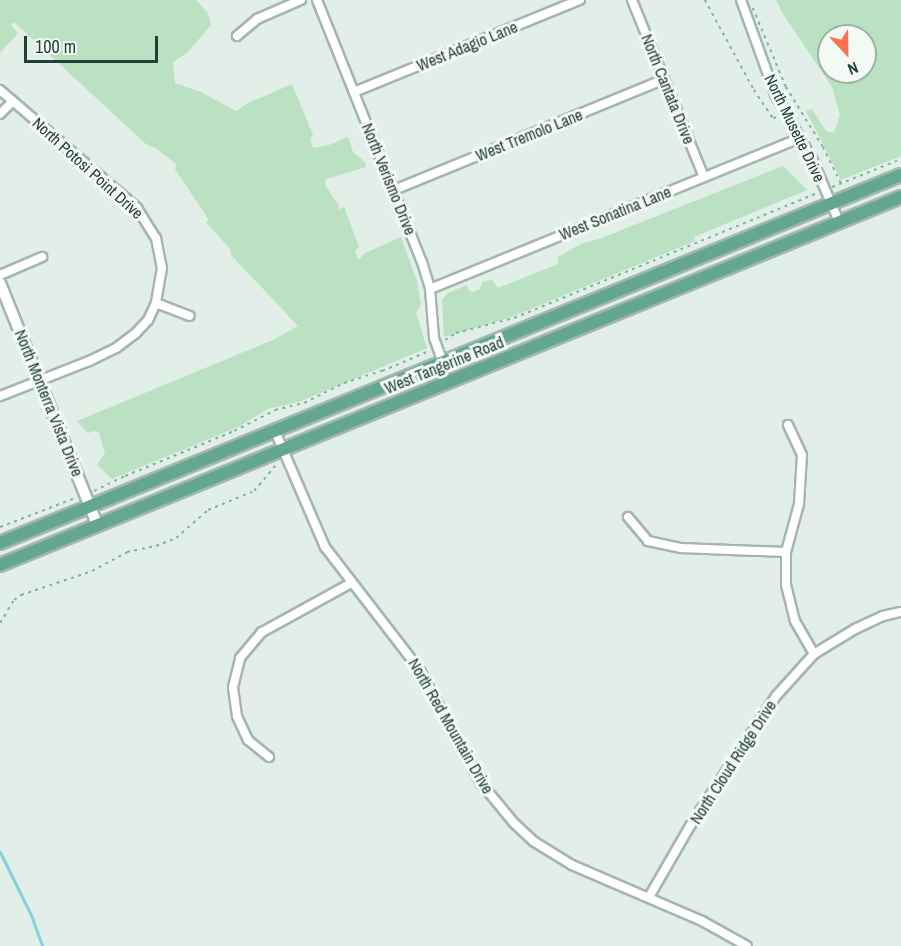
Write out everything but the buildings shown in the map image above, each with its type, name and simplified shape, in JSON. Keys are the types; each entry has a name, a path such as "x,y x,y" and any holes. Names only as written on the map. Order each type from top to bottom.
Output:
{"main road":[{"name":"West Tangerine Road","path":"0,543 87,500 275,431 901,175"},
{"name":"West Tangerine Road","path":"0,565 97,524 284,453 901,197"}],"street":[{"path":"237,36 257,19 301,0"},
{"name":"North Verismo Drive","path":"317,0 422,262 430,289 434,338 443,363"},
{"name":"West Adagio Lane","path":"354,92 580,0"},
{"name":"North Cantata Drive","path":"632,0 704,177"},
{"name":"North Musette Drive","path":"741,0 775,94 800,138 838,222"},
{"name":"West Tremolo Lane","path":"394,190 664,79"},
{"name":"North Potosi Point Drive","path":"0,90 137,208 156,238 162,268 156,303 148,320 136,333 116,348 0,396"},
{"path":"0,114 14,101"},
{"name":"West Sonatina Lane","path":"430,289 800,138"},
{"path":"0,275 42,257"},
{"name":"North Monterra Vista Drive","path":"0,283 97,524"},
{"path":"156,303 190,316"},
{"path":"788,426 802,455 799,504 786,552 786,585 795,621 814,654"},
{"name":"North Red Mountain Drive","path":"275,431 320,538 351,583 419,669 481,783 514,823 533,841 572,865 725,932 747,946"},
{"path":"628,517 648,541 681,548 786,552"},
{"path":"269,757 248,740 237,716 232,687 240,658 262,632 351,583"},
{"name":"North Cloud Ridge Drive","path":"649,897 758,721 776,696 814,654 855,629 883,616 901,612"}],"path":[{"path":"705,0 754,90 773,118 787,117"},
{"path":"750,0 786,87 823,147 841,183"},
{"path":"443,341 456,333 514,318 901,159"},
{"path":"0,527 87,500 275,410 304,403 344,383 391,368 430,350"},
{"path":"0,622 14,600 21,595 85,573 127,552 156,546 176,538 208,510 257,489 284,453"}],"green space":[{"path":"0,0 196,0 208,13 211,25 188,52 173,62 175,83 201,92 236,111 248,103 292,84 313,135 310,138 313,148 329,145 348,137 353,152 365,162 366,167 326,179 325,185 339,206 337,210 344,207 359,247 355,251 358,260 365,253 401,237 417,281 421,305 416,313 427,348 299,402 268,409 238,427 112,479 97,465 105,453 99,433 94,431 88,433 77,421 273,340 298,326 231,255 230,249 206,222 209,220 175,169 176,164 156,148 147,145 14,22 11,25 18,33 0,53"},
{"path":"776,0 901,0 901,156 841,180 806,111 812,109 826,131 834,133 840,115 830,84 877,84 877,24 817,24 817,65"},
{"path":"783,166 807,190 694,237 695,241 509,318 444,337 442,300 448,293 467,285 469,291 473,292 480,289 482,282 492,280 498,288 558,264 558,257 583,243 599,239"}],"waterway":[{"path":"0,852 31,915 42,946"}]}
